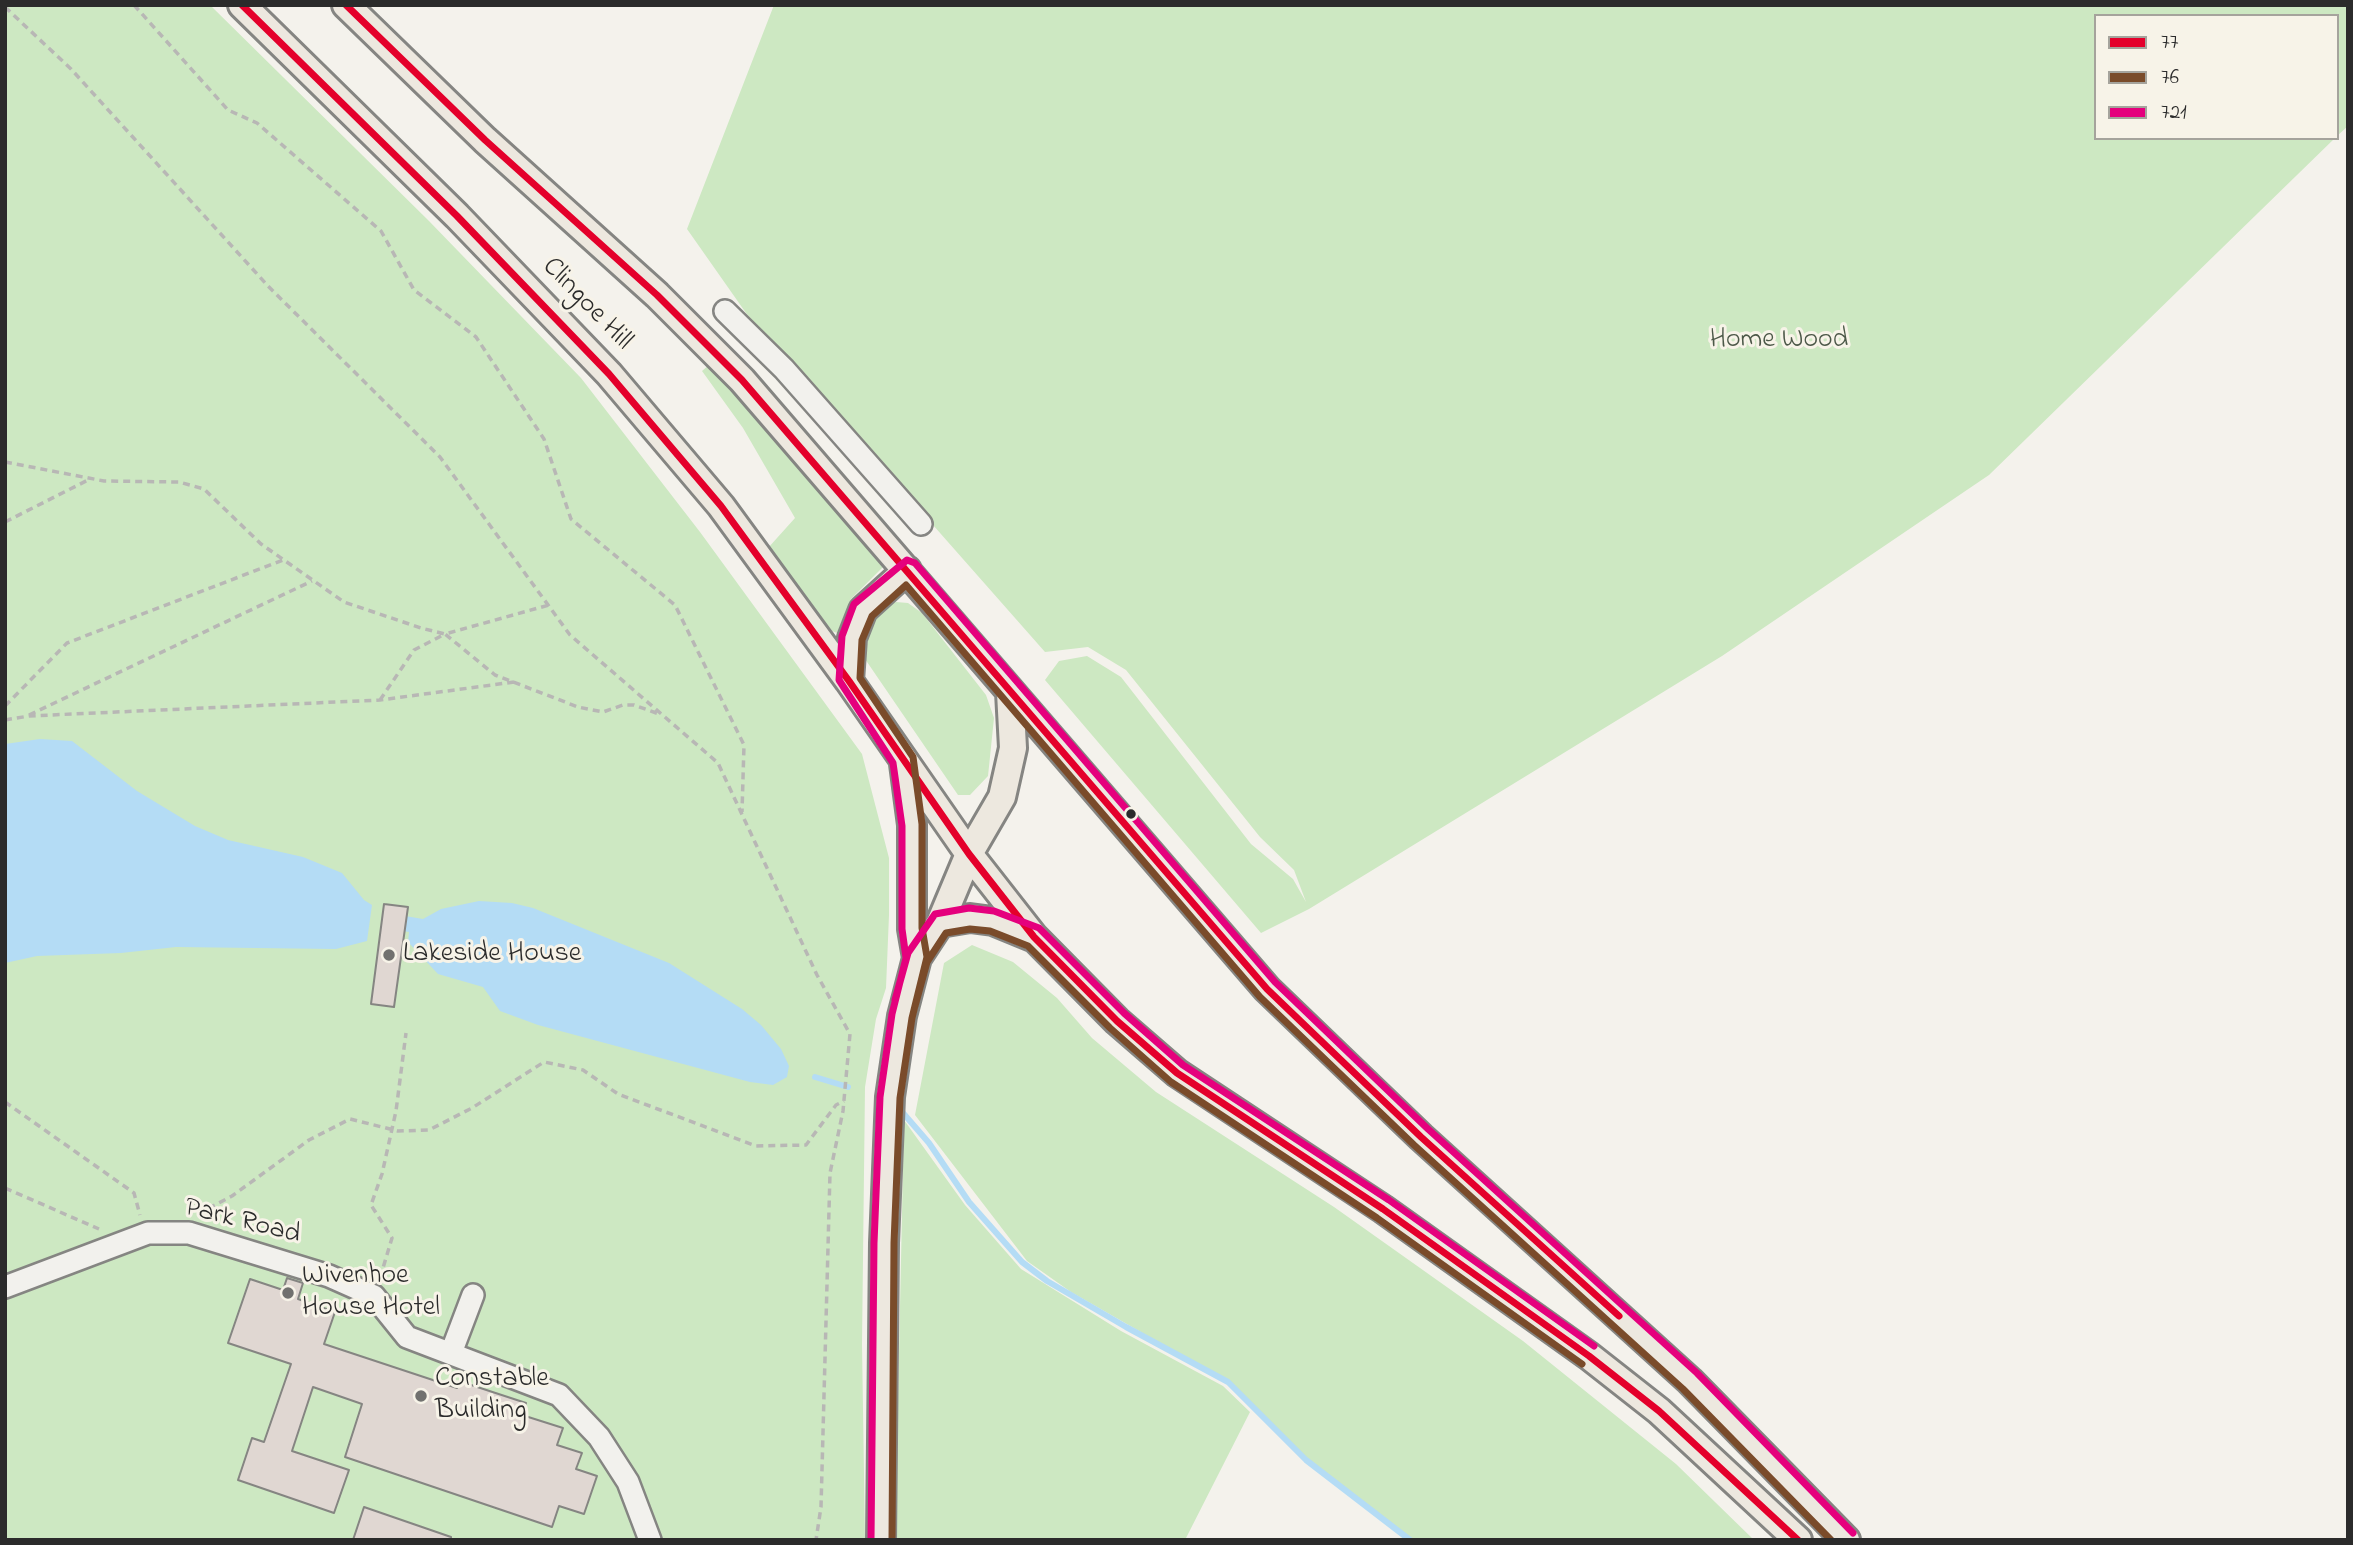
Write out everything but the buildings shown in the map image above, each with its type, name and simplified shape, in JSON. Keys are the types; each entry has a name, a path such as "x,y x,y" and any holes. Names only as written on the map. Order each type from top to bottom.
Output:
{"main road":[{"name":"Clingoe Hill","path":"242,5 457,216 609,374 721,506 849,681 969,855 1034,937 1116,1021 1177,1073 1383,1209 1589,1356 1659,1411 1798,1540"},
{"name":"Clingoe Hill","path":"346,5 436,95 587,228 733,370 794,437 1267,989 1412,1128 1690,1381 1846,1540"},
{"path":"849,681 852,638 863,610 907,570"},
{"path":"881,1540 884,1243 890,1097 902,1016 917,958 940,923 969,855 1002,797 1010,773 1013,748 1010,692"},
{"path":"904,759 912,825 912,929 917,958"},
{"path":"940,923 970,918 993,921 1034,937"}],"street":[{"path":"725,311 784,369 921,524"},
{"name":"Park Road","path":"5,1287 148,1233 189,1233 329,1276 374,1297 407,1337 559,1395 607,1448 628,1482 650,1540"},
{"path":"451,1353 473,1295"}],"path":[{"path":"134,5 228,110 257,123 381,231 414,290 476,337 544,439 571,519 675,605 744,745 742,814"},
{"path":"5,7 71,69 268,286 440,457 570,635 718,762 817,975 850,1034 844,1101 830,1172 822,1494 816,1540"},
{"path":"5,463 90,479 179,482 204,489 261,544 344,602 445,634 495,675 578,707 603,712 623,705 635,705 664,716"},
{"path":"5,522 90,479"},
{"path":"5,706 67,643 283,560"},
{"path":"24,717 312,581"},
{"path":"380,700 414,650 445,634 549,605"},
{"path":"5,720 380,700 514,682"},
{"path":"374,1297 391,1238 371,1205 392,1129 406,1033"},
{"path":"190,1219 232,1196 309,1140 350,1119 392,1129 429,1130 472,1108 544,1062 583,1069 618,1094 756,1146 806,1145 836,1105 844,1101"},
{"path":"5,1102 134,1193 142,1221"}],"green space":[{"path":"5,5 210,5 429,221 581,378 700,532 862,754 889,858 886,988 876,1019 865,1087 862,1344 865,1540 5,1540"},
{"name":"Home Wood","path":"774,5 2348,5 2348,126 2339,134 2339,14 2094,14 2094,140 2333,140 1989,475 1722,656 1309,909 1261,933 1045,680 1059,661 1087,656 1121,677 1251,844 1293,879 1306,902 1294,870 1260,837 1126,670 1088,647 1045,652 746,313 687,229"},
{"path":"710,364 759,415 883,567 851,599 837,633 832,631 768,548 795,518 743,428 702,371"},
{"path":"896,602 908,603 922,613 986,695 994,718 988,776 970,795 958,795 865,659 870,623 881,609"},
{"path":"972,945 1013,962 1057,998 1092,1038 1156,1092 1334,1207 1523,1341 1676,1464 1754,1540 1410,1540 1306,1460 1228,1382 1071,1292 1027,1261 915,1115 944,963"},
{"path":"904,1120 965,1205 1021,1269 1121,1331 1223,1386 1250,1412 1185,1540 895,1540"}],"water":[{"path":"40,739 72,741 137,791 195,826 228,840 303,857 342,873 364,900 372,905 367,941 336,949 176,947 121,953 37,956 5,963 5,744"},
{"path":"479,901 512,903 533,908 669,963 742,1009 761,1025 781,1049 789,1066 787,1077 773,1085 750,1082 538,1025 500,1011 483,987 438,974 408,942 409,932 403,931 405,916 423,919 441,909"}],"waterway":[{"path":"815,1077 848,1087"},
{"path":"897,1106 929,1143 969,1202 1022,1262 1047,1281 1228,1382 1306,1460 1410,1540"}],"transit line":[{"name":"77","path":"242,5 457,216 609,374 721,506 849,681 969,854 1034,937 1117,1021 1177,1073 1383,1209 1589,1356 1659,1411 1798,1540"},
{"name":"77","path":"346,5 485,140 657,295 742,380 1267,989 1421,1137 1619,1316"},
{"name":"721","path":"871,1540 874,1243 880,1097 892,1014 906,958 902,929 902,826 893,763 839,680 842,636 854,604 907,560 915,563 1275,982 1428,1129 1697,1373 1853,1533"},
{"name":"76","path":"892,1540 894,1243 900,1098 912,1018 927,957 922,928 922,824 913,757 860,678 862,640 872,616 906,585 1260,997 1414,1145 1683,1389 1831,1540"},
{"name":"721","path":"895,1000 908,953 935,914 969,908 994,911 1039,928 1124,1013 1183,1065 1389,1200 1594,1346"},
{"name":"76","path":"915,1006 927,962 946,933 970,929 990,931 1028,946 1110,1028 1171,1082 1377,1218 1582,1364"}],"place":[{"name":"Lakeside House","path":"389,955"},
{"name":"Wivenhoe House Hotel","path":"288,1293"},
{"name":"Constable Building","path":"421,1396"}]}
